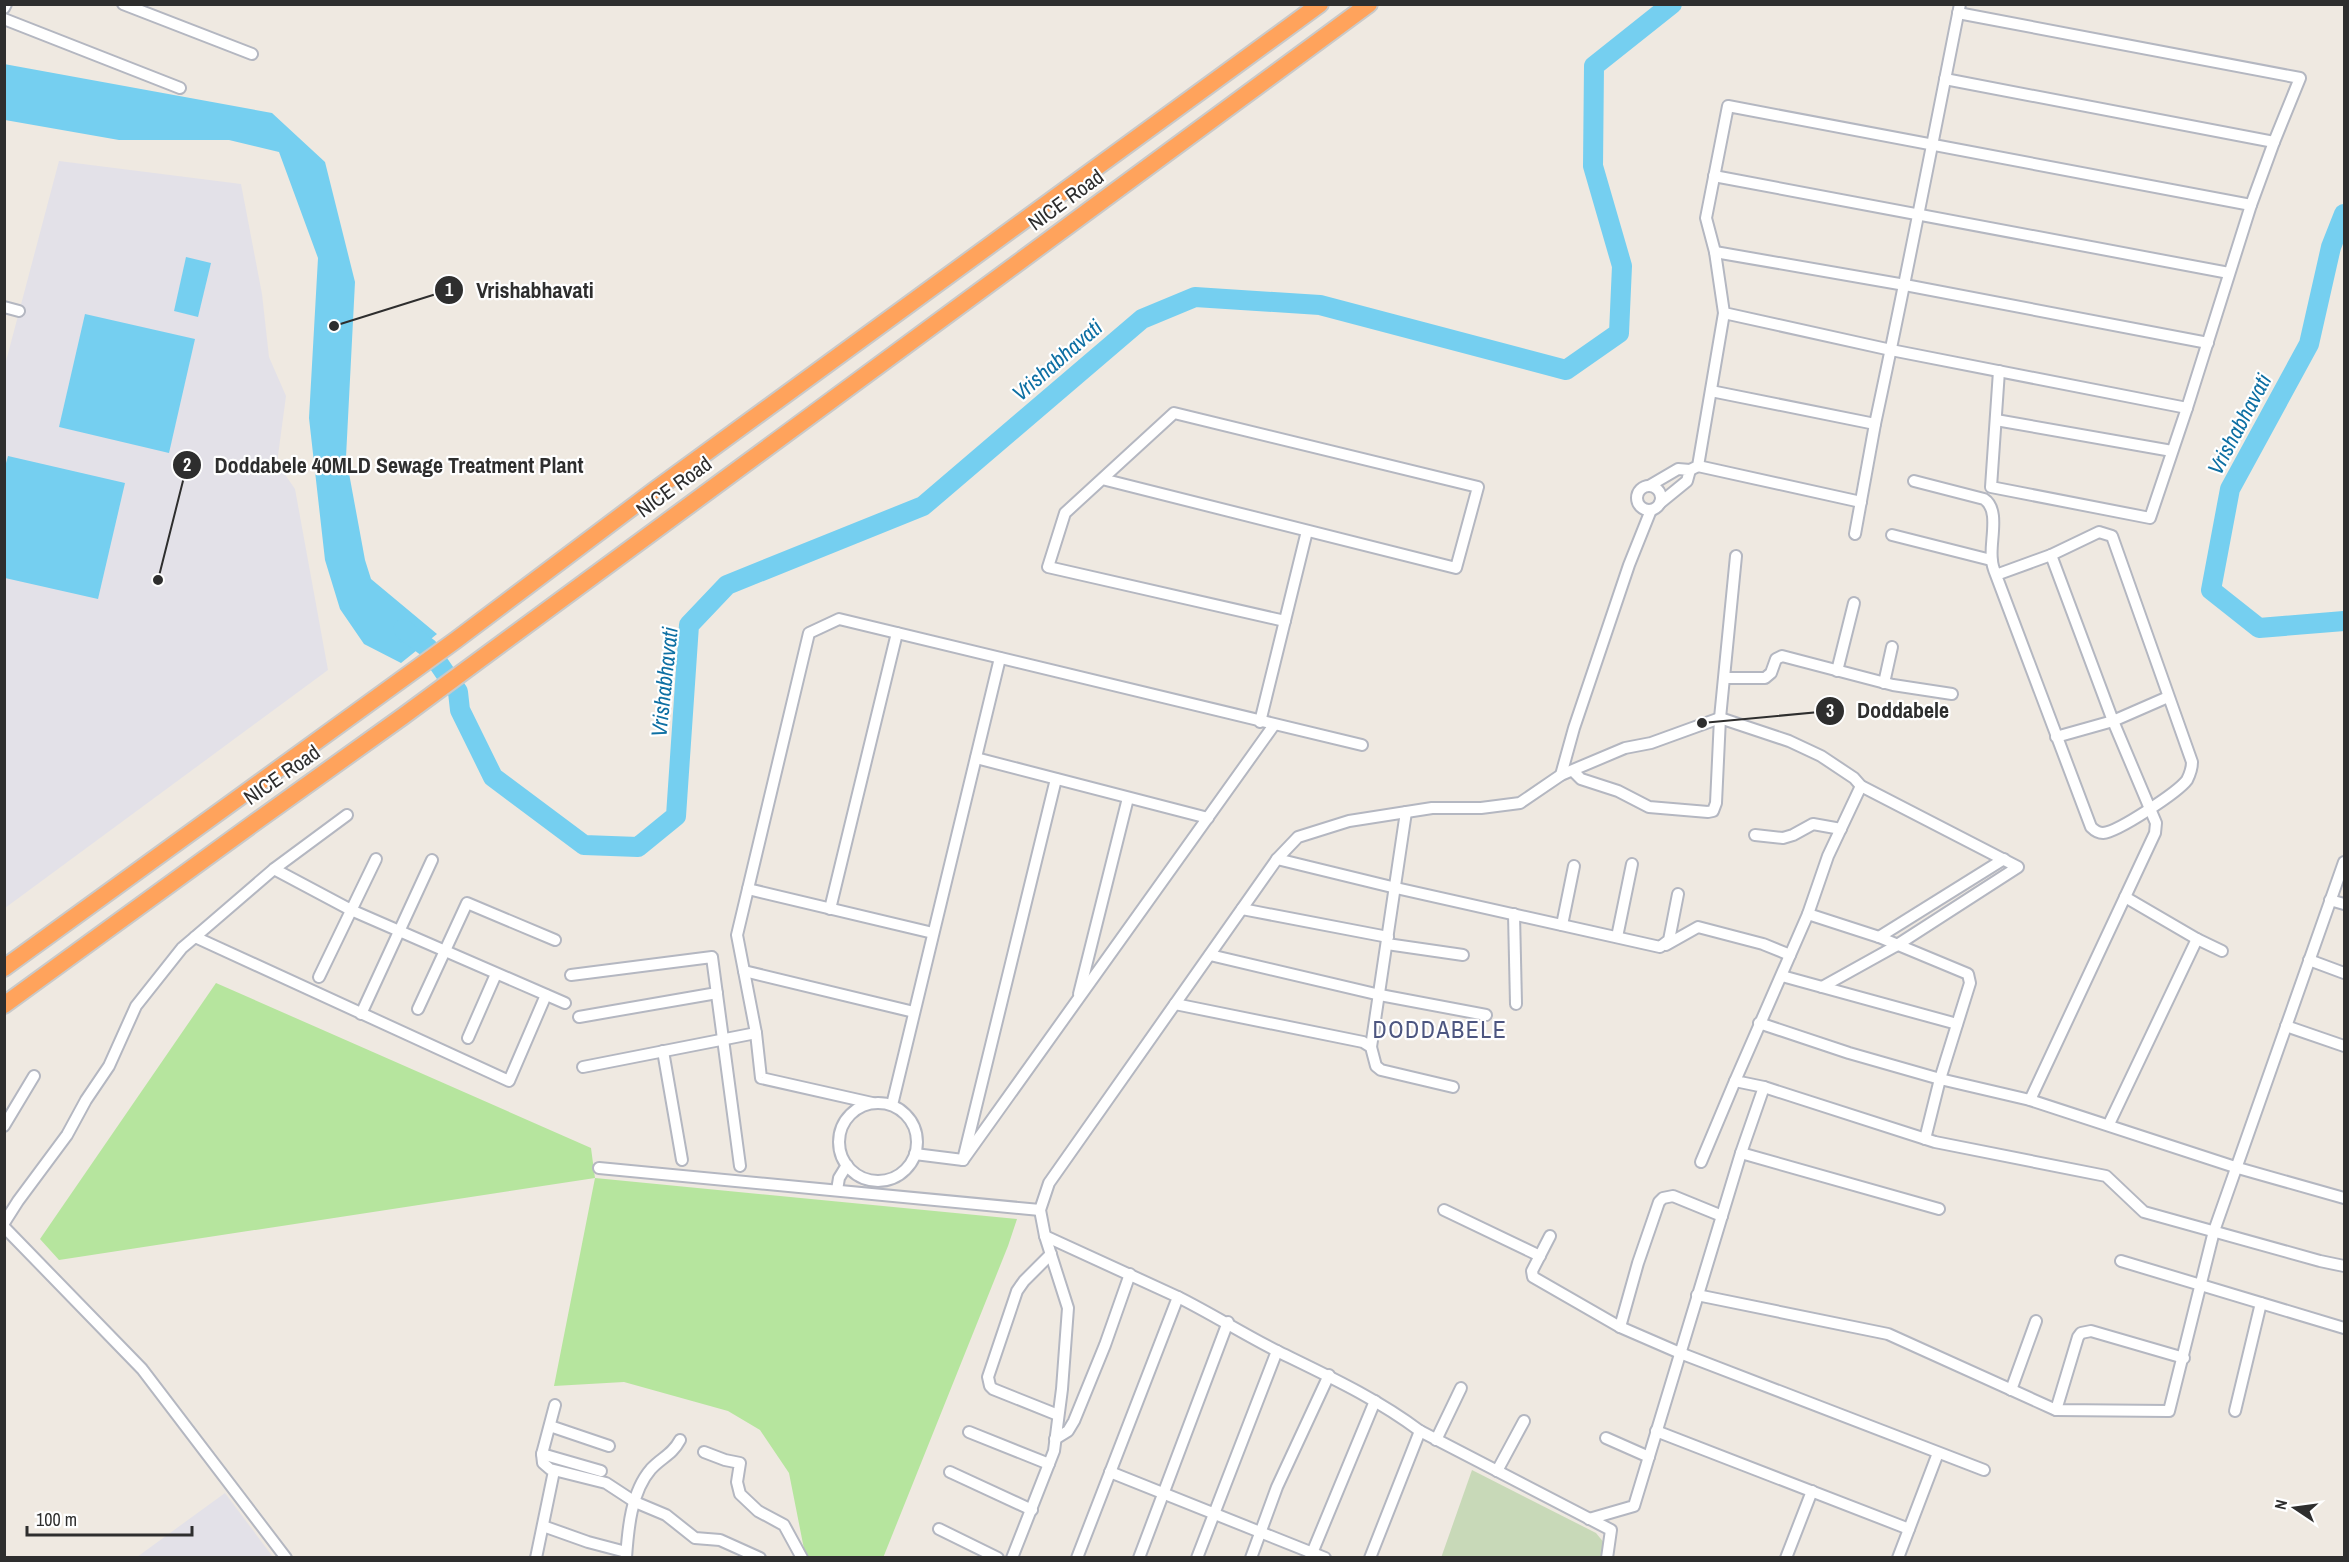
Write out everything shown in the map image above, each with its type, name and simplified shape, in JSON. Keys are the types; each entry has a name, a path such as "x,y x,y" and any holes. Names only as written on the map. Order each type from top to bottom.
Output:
{"highway":[{"name":"NICE Road","path":"4,968 456,640 655,490 1320,4"},
{"name":"NICE Road","path":"4,1005 473,665 1369,4"}],"street":[{"path":"123,4 252,54"},
{"path":"1855,534 1959,9 2300,78 2251,205 2150,518 1990,487 1999,371"},
{"path":"4,19 180,88"},
{"path":"1945,80 2274,142"},
{"path":"1561,775 1574,728 1629,565 1651,510 1687,481 1694,468 1711,391 1724,313 1715,252 1706,218 1728,106 2251,205"},
{"path":"1714,176 2229,273"},
{"path":"1715,252 1905,285 2208,343"},
{"path":"4,307 19,311"},
{"path":"1724,313 1891,350 2187,408"},
{"path":"1711,391 1875,424"},
{"path":"1102,479 1456,568 1478,487 1174,413 1102,479 1065,513 1048,567 1285,621"},
{"path":"1996,420 2172,451"},
{"path":"1651,510 1643,508 1638,499 1642,489 1678,469 1694,468 1861,502"},
{"path":"1914,481 1988,500 1992,513 1991,560 1996,575 2088,823 2094,831 2106,833 2150,809 2181,786 2188,778 2192,766 2112,536 2098,532 2051,555 1996,575"},
{"path":"1649,486 1659,492 1660,503"},
{"path":"1260,722 1307,531"},
{"path":"1892,535 1991,560"},
{"path":"2030,1100 2155,833 2156,823 2113,722 2051,555"},
{"path":"1574,772 1581,779 1618,791 1649,807 1708,812 1713,810 1716,803 1720,718 1736,556"},
{"path":"1837,670 1854,603"},
{"path":"872,1103 855,1110 844,1122 840,1147 847,1165 857,1175 872,1181 889,1180 909,1166 915,1154 917,1137 912,1122 902,1110 892,1105 872,1103 761,1078 756,1033 737,935 809,633 839,619 1362,746"},
{"path":"830,909 897,633"},
{"path":"1884,683 1892,648"},
{"path":"1725,678 1765,678 1771,673 1776,659 1782,656 1884,683 1952,694"},
{"path":"892,1105 1000,658"},
{"path":"2056,737 2113,722 2168,697"},
{"path":"1012,1557 1049,1464 1058,1415 1068,1308 1045,1236 1040,1210 1049,1183 1242,909 1278,859 1298,837 1349,821 1432,808 1481,808 1520,803 1561,775 1574,772 1625,748 1651,743 1720,718 1789,741 1821,756 1862,786 2018,867 1897,944 1822,987"},
{"path":"963,1160 1274,725"},
{"path":"976,758 1208,818"},
{"path":"963,1160 1056,779"},
{"path":"1701,1162 1759,1023 1808,914 1824,865 1862,786"},
{"path":"1077,1000 1128,798"},
{"path":"1406,812 1371,1047 1374,1061 1379,1069 1454,1087"},
{"path":"286,1557 142,1369 4,1225 18,1201 67,1135 86,1100 109,1066 136,1006 182,948 274,869 347,815"},
{"path":"1755,835 1783,837 1813,824 1841,829"},
{"path":"319,977 376,859"},
{"path":"1278,859 1660,947 1698,927 1763,944 1790,955"},
{"path":"1879,937 2004,859"},
{"path":"361,1014 432,860"},
{"path":"1697,1295 1888,1334 2056,1410 2169,1410 2214,1232 2344,862"},
{"path":"1617,937 1632,864"},
{"path":"1562,925 1574,866"},
{"path":"274,869 351,910 565,1003"},
{"path":"748,890 933,933"},
{"path":"1665,945 1669,940 1678,894"},
{"path":"2125,897 2222,951"},
{"path":"2330,900 2344,904"},
{"path":"418,1009 466,903 555,940"},
{"path":"1242,909 1463,955"},
{"path":"1514,914 1516,1004"},
{"path":"1808,914 1879,937 1968,974 1970,983 1940,1079 1925,1139"},
{"path":"195,937 509,1081 546,995"},
{"path":"2109,1124 2197,939"},
{"path":"1210,955 1380,995 1486,1016"},
{"path":"570,975 712,957 740,1166"},
{"path":"2309,960 2344,973"},
{"path":"744,971 914,1012"},
{"path":"468,1038 496,974"},
{"path":"1782,976 1957,1024"},
{"path":"579,1017 717,993"},
{"path":"1175,1004 1364,1042 1371,1047"},
{"path":"1759,1023 1849,1053 1940,1079 2030,1100 2238,1167 2344,1198"},
{"path":"2286,1026 2344,1046"},
{"path":"583,1067 756,1033"},
{"path":"663,1052 682,1160"},
{"path":"4,1126 34,1076"},
{"path":"1735,1081 1764,1087 1925,1139 2106,1176 2144,1212 2344,1266"},
{"path":"1589,1519 1634,1506 1741,1153 1764,1087"},
{"path":"1741,1153 1938,1209"},
{"path":"915,1154 963,1160"},
{"path":"837,1190 839,1178 847,1165"},
{"path":"599,1168 1040,1210"},
{"path":"900,1174 903,1184 900,1196"},
{"path":"1620,1327 1638,1263 1659,1202 1663,1198 1673,1196 1722,1216"},
{"path":"1444,1210 1540,1256"},
{"path":"1045,1236 1228,1322 1277,1351 1329,1375 1375,1401 1420,1431 1611,1530 1607,1557"},
{"path":"1550,1236 1532,1271 1533,1277 1620,1327 1680,1353 1984,1470"},
{"path":"1051,1254 1017,1291 988,1377 993,1389 1058,1415"},
{"path":"2121,1261 2344,1328"},
{"path":"1055,1439 1068,1431 1074,1421 1105,1345 1130,1274"},
{"path":"1077,1557 1178,1297"},
{"path":"2235,1411 2261,1303"},
{"path":"2011,1390 2036,1321"},
{"path":"1139,1557 1228,1322"},
{"path":"2056,1410 2078,1337 2085,1331 2184,1358"},
{"path":"1197,1557 1277,1351"},
{"path":"1251,1557 1277,1487 1329,1375"},
{"path":"1437,1440 1461,1389"},
{"path":"1311,1555 1375,1401"},
{"path":"555,1405 542,1454 543,1463 554,1471 606,1483 635,1502 666,1515 694,1538 720,1540 760,1557"},
{"path":"1497,1472 1524,1421"},
{"path":"550,1426 609,1446"},
{"path":"1370,1557 1420,1431"},
{"path":"1656,1431 1909,1529"},
{"path":"969,1432 1049,1464"},
{"path":"1606,1438 1649,1457"},
{"path":"543,1526 626,1555 635,1502 651,1469 674,1451 680,1440"},
{"path":"704,1452 740,1464 737,1482 740,1494 758,1510 784,1525 802,1557"},
{"path":"1898,1557 1938,1453"},
{"path":"542,1454 601,1472"},
{"path":"536,1557 554,1471"},
{"path":"950,1472 1032,1510"},
{"path":"1110,1472 1261,1532 1311,1555 1325,1557"},
{"path":"1786,1557 1812,1491"},
{"path":"939,1529 998,1557"}],"shaded area":[{"path":"59,161 241,184 262,294 269,357 286,396 277,463 295,489 328,670 5,908 5,365"},
{"path":"225,1493 273,1557 137,1557"}],"green space":[{"path":"216,983 591,1148 595,1178 59,1260 40,1239"},
{"path":"595,1178 1017,1219 883,1558 811,1558 805,1554 789,1473 760,1430 728,1411 624,1382 554,1386"},
{"path":"1472,1470 1596,1533 1605,1544 1602,1557 1441,1558"}],"water":[{"path":"4,64 272,113 325,162 355,282 346,457 365,560 371,579 437,634 401,663 364,644 340,609 325,560 309,418 318,258 279,152 229,140 119,140 5,120"},
{"path":"186,257 211,263 198,317 174,311"},
{"path":"85,314 195,339 169,453 59,427"},
{"path":"8,456 125,483 98,599 5,578 4,470"}],"waterway":[{"name":"Vrishabhavati","path":"403,629 428,648 458,692 460,710 493,777 584,845 638,847 676,816 689,625 727,585 923,506 1142,319 1195,297 1320,305 1566,370 1619,333 1622,266 1593,166 1594,66 1672,4"},
{"name":"Vrishabhavati","path":"2344,214 2331,247 2309,344 2230,489 2211,590 2259,628 2344,621"}],"place":[{"name":"Vrishabhavati","path":"334,326"},
{"name":"Doddabele 40MLD Sewage Treatment Plant","path":"158,580"},
{"name":"Doddabele","path":"1702,723"}],"district":[{"name":"DODDABELE","path":"1440,1030"}]}
